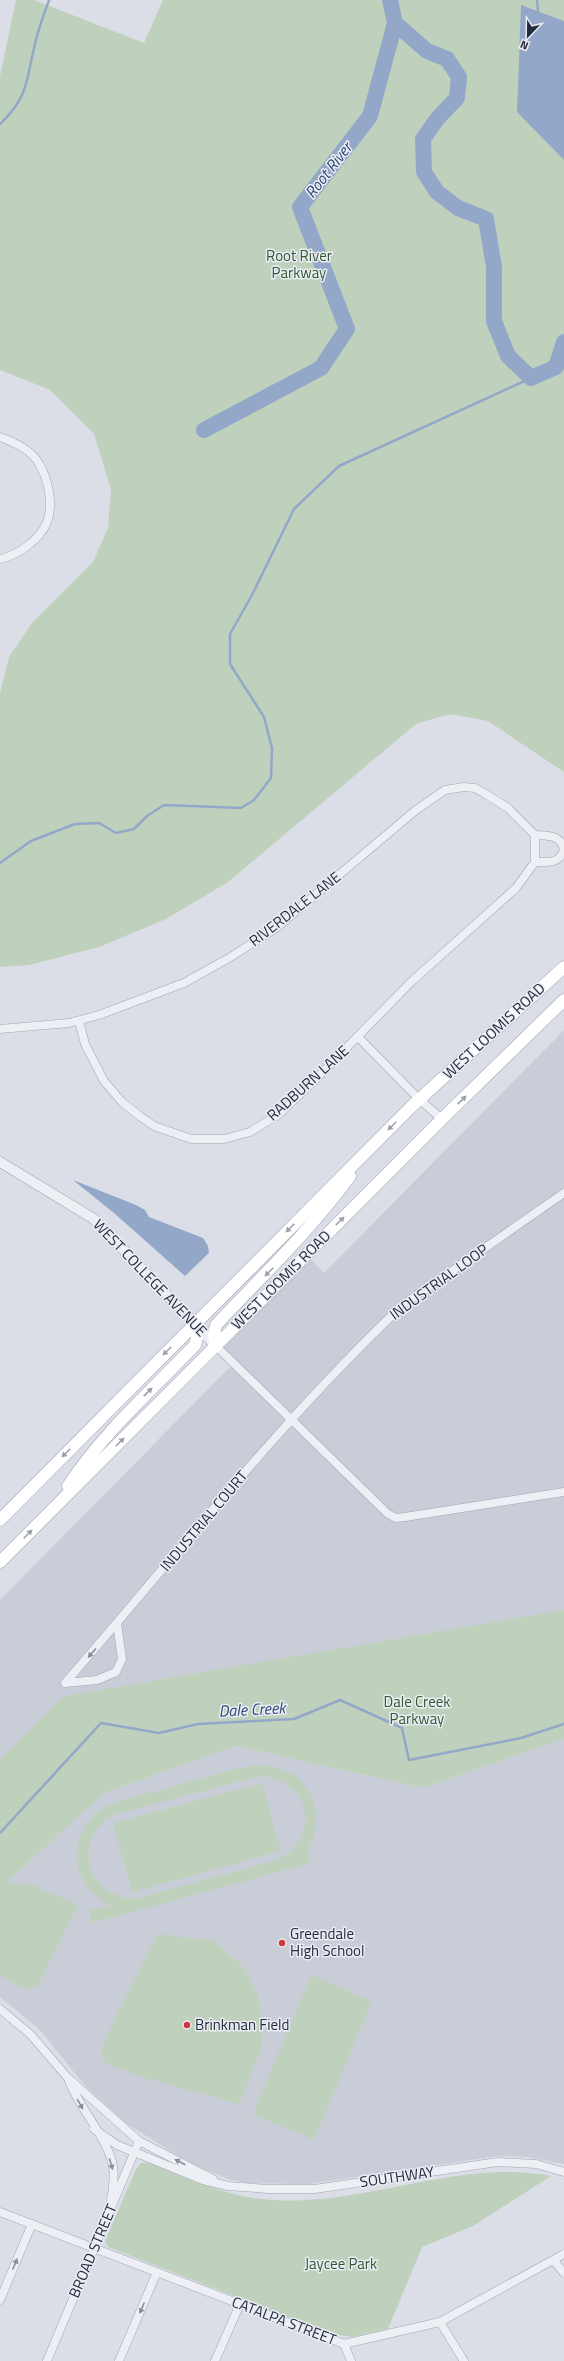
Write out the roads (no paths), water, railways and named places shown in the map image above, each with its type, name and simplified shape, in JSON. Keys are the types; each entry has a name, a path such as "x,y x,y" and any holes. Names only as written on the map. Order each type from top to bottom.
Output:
{"main road":[{"name":"WEST LOOMIS ROAD","path":"0,1520 194,1323 419,1099 564,967"},
{"name":"WEST LOOMIS ROAD","path":"0,1562 442,1119 564,1000"},
{"path":"216,1346 214,1334 216,1325 281,1260 327,1207 373,1145"},
{"path":"53,1509 83,1464 97,1447 131,1409 195,1345 197,1338 194,1323"}],"street":[{"path":"0,437 18,443 38,461 47,480 50,501 47,522 36,538 19,552 0,559"},
{"name":"RIVERDALE LANE","path":"0,1029 80,1021 184,983 236,954 299,909 416,810 445,790 464,787 475,788 508,808 535,835"},
{"path":"535,835 555,837 560,840 564,850 559,859 554,862 534,862 535,835"},
{"name":"RADBURN LANE","path":"80,1021 85,1044 104,1081 122,1102 154,1126 190,1139 224,1139 250,1132 279,1114 358,1037 411,982 516,888 534,862"},
{"name":"RADBURN LANE","path":"358,1037 419,1099 442,1119"},
{"name":"WEST COLLEGE AVENUE","path":"0,1162 94,1219 216,1346"},
{"name":"INDUSTRIAL LOOP","path":"292,1419 403,1305 564,1193"},
{"path":"216,1346 388,1514 396,1518 564,1492"},
{"name":"INDUSTRIAL COURT","path":"117,1623 122,1659 116,1672 97,1680 65,1683 292,1419"},
{"name":"SOUTHWAY","path":"0,2009 33,2038 68,2078 139,2141 228,2186"},
{"name":"SOUTHWAY","path":"68,2078 77,2100 113,2166 114,2181 110,2212"},
{"name":"SOUTHWAY","path":"94,2129 117,2145 203,2180 228,2186 268,2189 315,2188 498,2162 536,2164 564,2172"},
{"name":"BROAD STREET","path":"47,2361 139,2141"},
{"name":"CATALPA STREET","path":"0,2212 344,2344 440,2322 554,2261 564,2254"},
{"path":"0,2300 32,2224"},
{"path":"554,2261 564,2273"},
{"path":"119,2361 157,2272"},
{"path":"215,2361 240,2304"},
{"path":"440,2322 464,2361"},
{"path":"344,2344 351,2361"}],"water":[{"path":"521,5 564,21 564,160 517,112"},
{"path":"73,1180 136,1205 145,1210 149,1217 203,1238 208,1246 209,1253 185,1276 114,1213"}],"waterway":[{"path":"0,124 16,105 25,87 38,33 49,0"},
{"name":"Root River","path":"204,430 321,368 347,329 300,207 370,116 395,23 390,0"},
{"path":"537,0 538,11"},
{"name":"Root River","path":"395,23 427,51 447,59 459,77 457,98 437,119 423,139 424,172 437,192 458,208 486,219 494,267 494,321 508,356 531,378 556,367 564,342"},
{"path":"0,863 31,841 75,824 99,823 116,833 134,829 147,816 164,805 241,808 254,800 271,778 272,748 264,717 230,664 230,634 252,595 294,509 339,466 531,378"},
{"name":"Dale Creek","path":"0,1833 101,1723 159,1733 198,1724 294,1719 340,1700 402,1728 409,1760 521,1738 564,1724"}],"place":[{"name":"Greendale High School","path":"282,1943"},
{"name":"Brinkman Field","path":"187,2025"}],"park label":[{"name":"Root River Parkway","path":"299,264"},
{"name":"Dale Creek Parkway","path":"417,1710"},
{"name":"Jaycee Park","path":"341,2264"}]}
